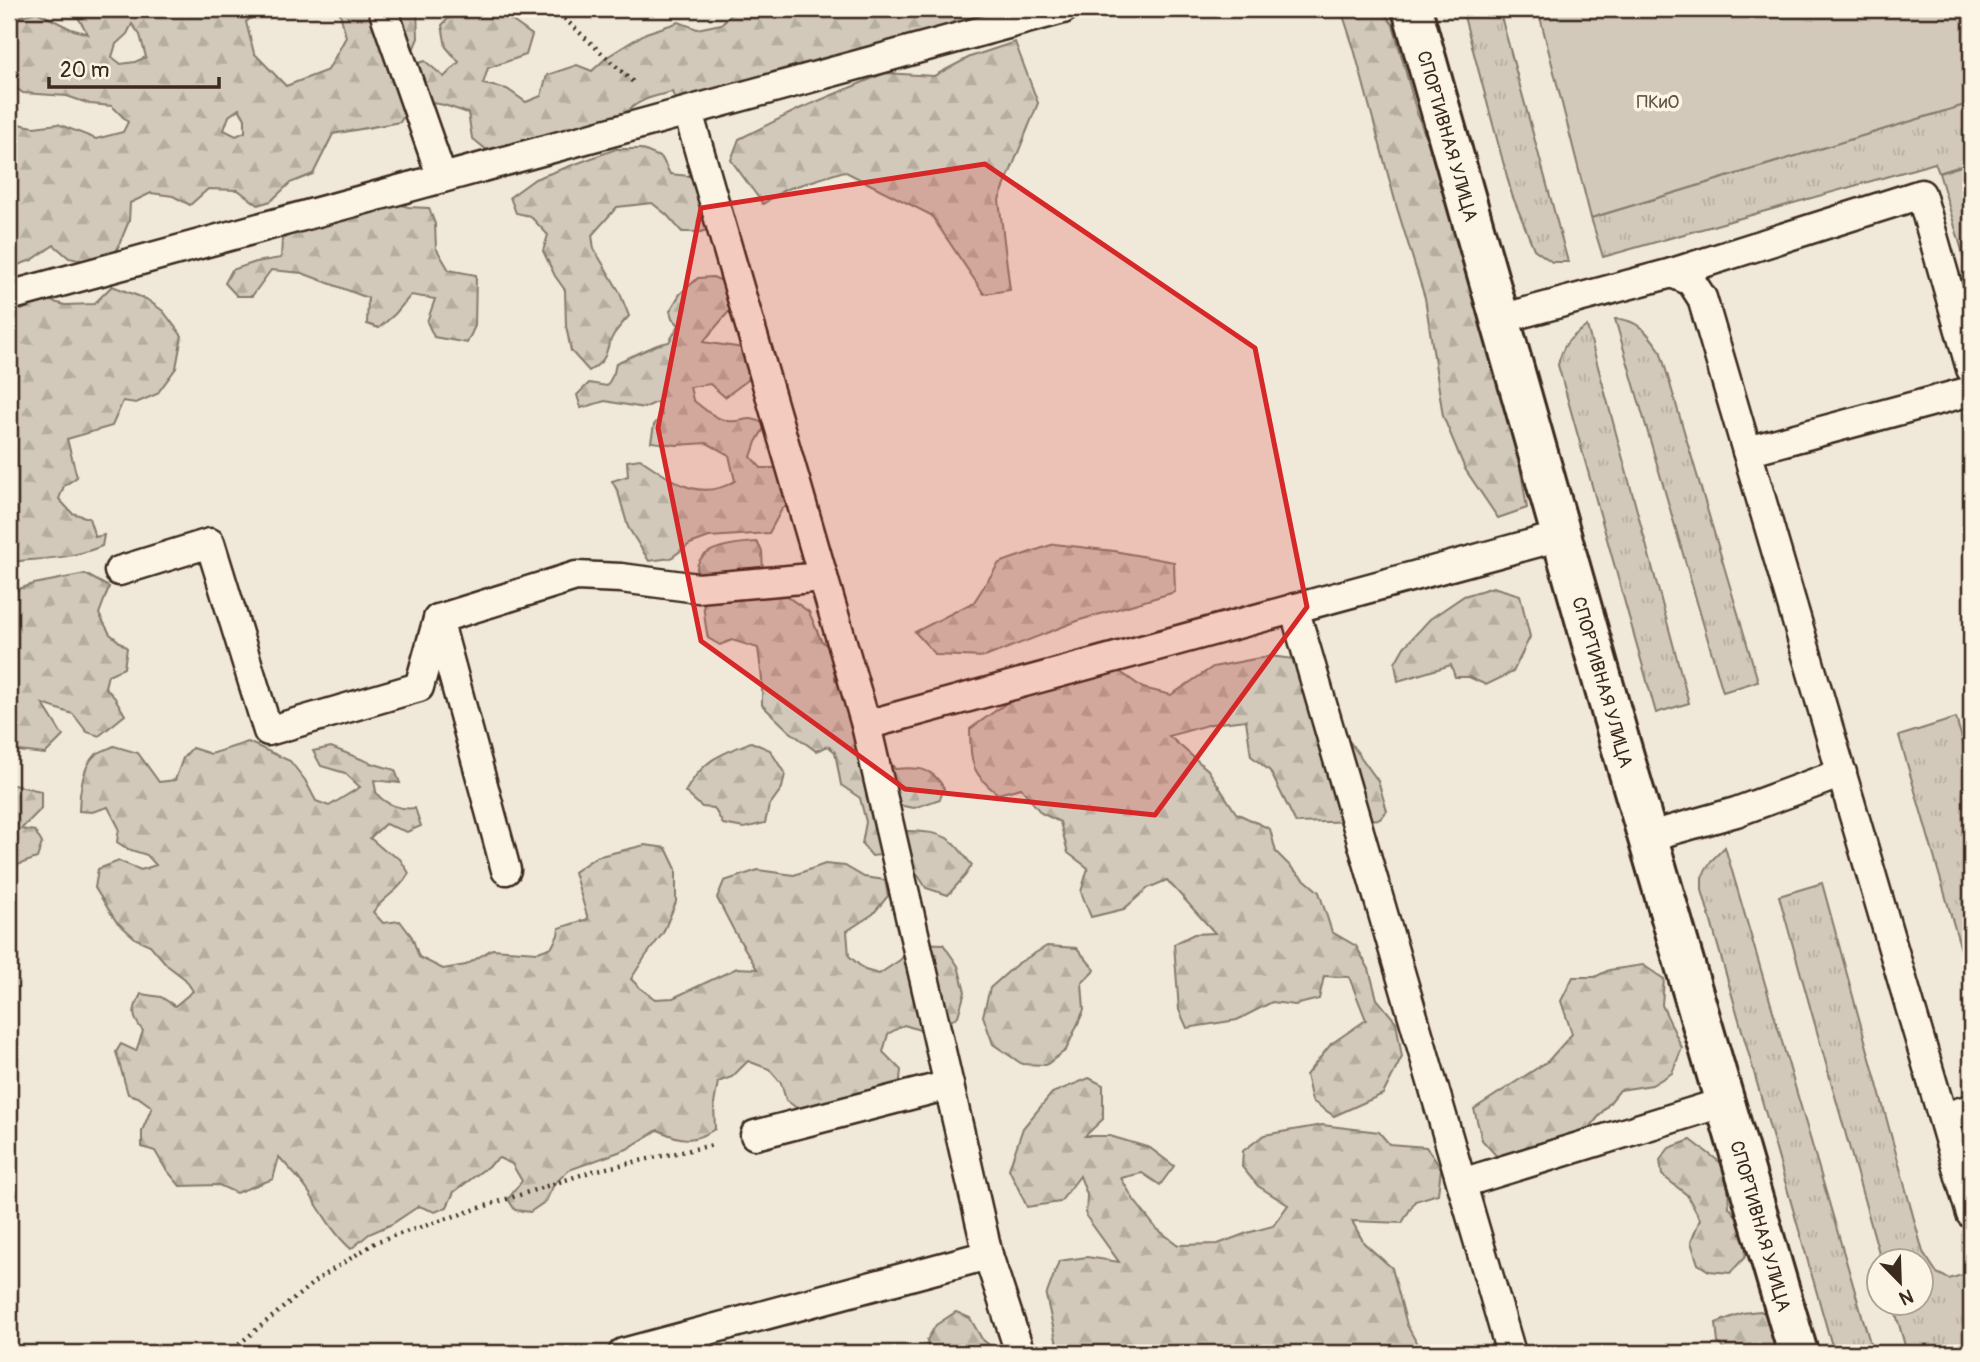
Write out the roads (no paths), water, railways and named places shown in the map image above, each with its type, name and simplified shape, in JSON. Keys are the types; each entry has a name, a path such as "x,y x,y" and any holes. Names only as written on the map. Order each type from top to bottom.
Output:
{"street":[{"name":"СПОРТИВНАЯ УЛИЦА","path":"1412,9 1647,837 1798,1353"}],"lane":[{"path":"383,9 442,178"},
{"path":"9,296 1063,9"},
{"path":"679,114 823,577 866,725 988,1255 1020,1353"},
{"path":"1500,319 1672,273 1921,194 1971,369"},
{"path":"1672,273 1692,281 1702,298 1971,1214"},
{"path":"1747,451 1971,391"},
{"path":"866,725 1562,536"},
{"path":"119,570 210,543 268,731 419,687 438,620"},
{"path":"438,620 576,576 621,578 698,588 823,577"},
{"path":"1294,608 1511,1353"},
{"path":"438,620 506,870"},
{"path":"1647,837 1736,812 1842,773"},
{"path":"755,1135 949,1085"},
{"path":"1462,1183 1725,1102"},
{"path":"1943,1116 1971,1109"},
{"path":"640,1351 988,1255"}],"park label":[{"name":"ПКиО","path":"1658,101"}]}
